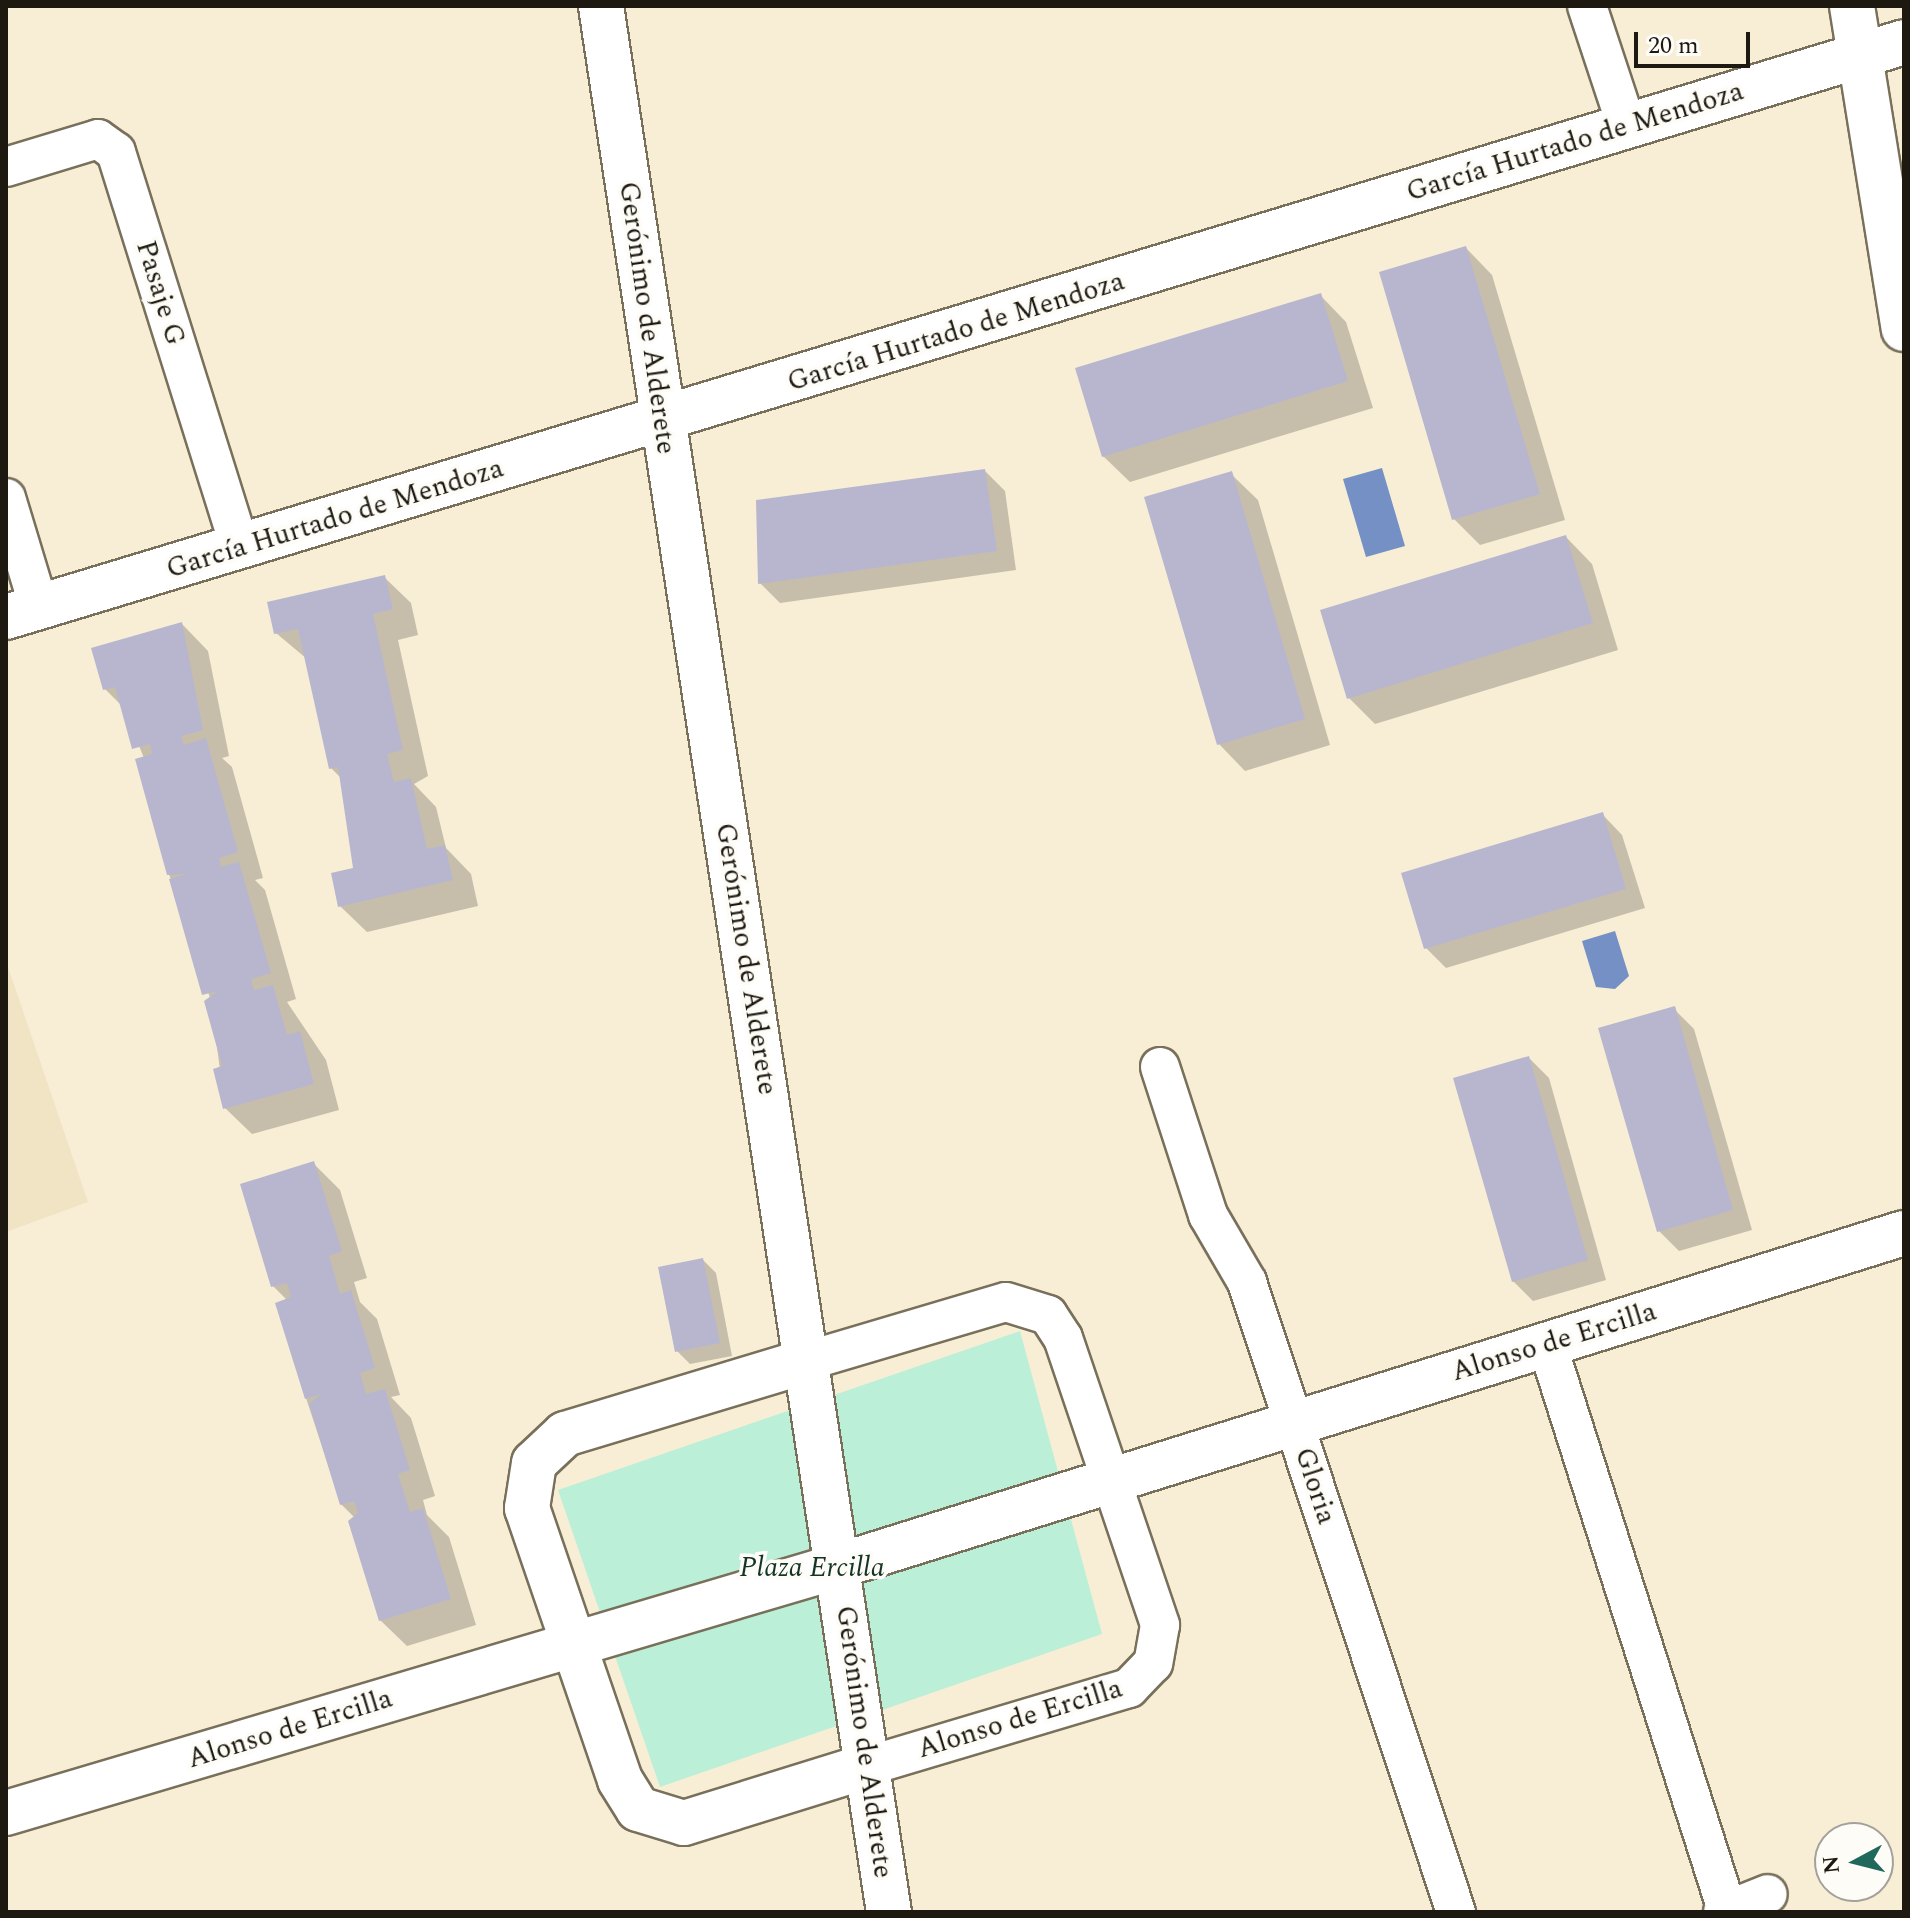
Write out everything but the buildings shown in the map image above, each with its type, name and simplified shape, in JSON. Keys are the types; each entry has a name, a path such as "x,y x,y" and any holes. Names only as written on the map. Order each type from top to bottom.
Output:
{"street":[{"name":"Gerónimo de Alderete","path":"601,6 662,421 810,1360 889,1912"},
{"path":"1587,6 1627,127"},
{"path":"1852,6 1904,329"},
{"name":"García Hurtado de Mendoza","path":"22,612 662,421 1904,42"},
{"name":"Pasaje G","path":"6,167 98,139 116,152 240,547"},
{"path":"6,498 22,612"},
{"name":"Gloria","path":"1160,1067 1208,1215 1247,1282 1456,1912"},
{"name":"Alonso de Ercilla","path":"6,1813 838,1566 1904,1233"},
{"name":"Alonso de Ercilla","path":"1006,1302 1036,1307 1063,1338 1113,1480 1160,1625 1160,1645 1143,1677 1114,1694 684,1823 652,1819 620,1780 527,1508 528,1478 542,1451 565,1434 1006,1302"},
{"path":"1547,1344 1725,1911 1768,1894"}],"shaded area":[{"path":"6,961 88,1202 6,1232"}],"green space":[{"name":"Plaza Ercilla","path":"1020,1331 1102,1634 660,1787 558,1490"}],"water":[{"path":"1382,468 1405,546 1366,557 1343,479"},
{"path":"1615,931 1629,976 1615,989 1596,987 1582,941"}]}
